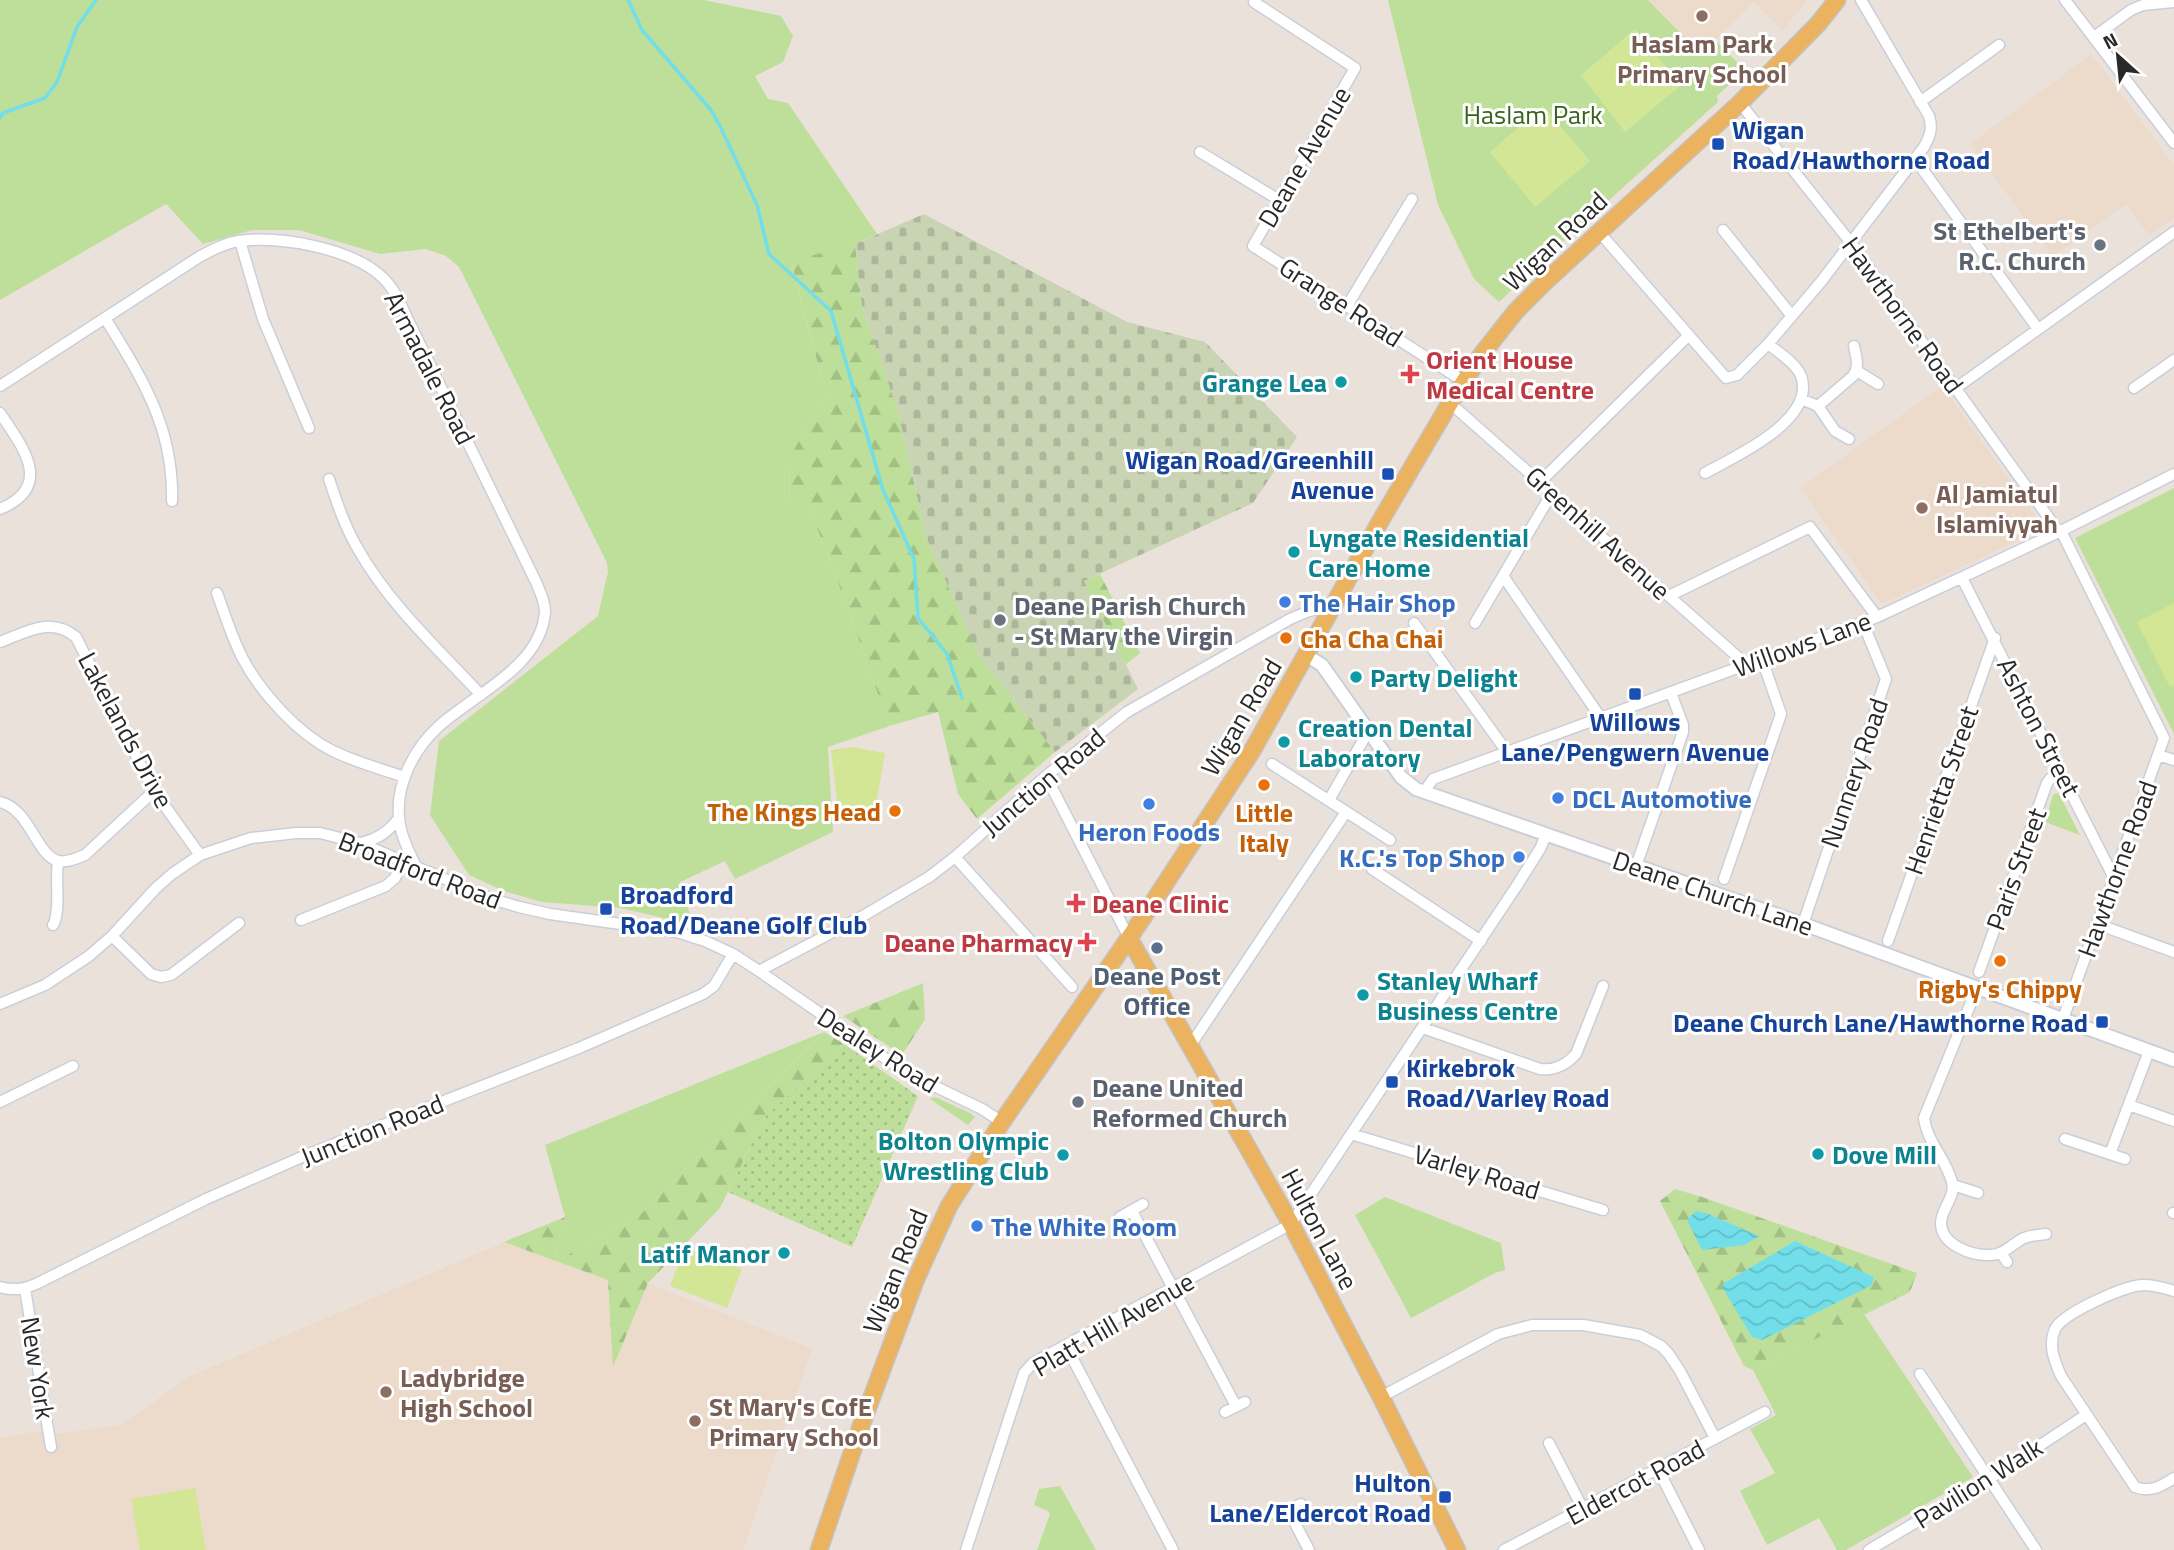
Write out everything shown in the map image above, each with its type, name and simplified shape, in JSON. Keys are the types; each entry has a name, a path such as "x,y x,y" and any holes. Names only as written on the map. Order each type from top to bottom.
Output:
{"main road":[{"name":"Wigan Road","path":"819,1550 860,1426 916,1279 949,1206 1002,1122 1129,938 1252,751 1381,520 1463,382 1516,311 1740,103 1810,32 1837,0"},
{"name":"Hulton Lane","path":"1129,938 1291,1224 1381,1396 1457,1550"}],"street":[{"path":"1600,233 1726,378 1737,376 1769,344 1852,243 1930,135 1932,125 1861,0"},
{"path":"2065,0 2174,143"},
{"name":"Deane Avenue","path":"1253,246 1355,68 1254,2"},
{"path":"2094,37 2131,10 2143,5 2174,2"},
{"path":"1920,102 1999,45"},
{"name":"Hawthorne Road","path":"1740,103 1852,243 2060,532 2164,738 2063,1019"},
{"path":"1200,152 1279,200"},
{"path":"1915,159 2038,329"},
{"path":"1347,306 1412,199"},
{"path":"1723,230 1792,316"},
{"path":"1956,387 2174,232"},
{"name":"Armadale Road","path":"0,386 211,250 240,241 265,240 300,244 348,257 372,269 387,281 543,598 545,611 533,646 511,672 437,728 413,759 399,799 399,818 403,838 416,867"},
{"path":"240,241 263,319 309,428"},
{"name":"Grange Road","path":"1253,246 1463,382"},
{"path":"105,318 141,376 162,425 170,455 172,500"},
{"path":"1540,482 1689,335"},
{"path":"1705,473 1781,428 1801,399 1802,379 1798,371 1769,344"},
{"path":"1818,406 1857,371 1854,346"},
{"path":"2134,388 2174,360"},
{"path":"1857,371 1878,384"},
{"path":"1801,399 1818,406 1835,431 1849,439"},
{"name":"Greenhill Avenue","path":"1450,402 1747,665"},
{"path":"0,412 23,446 31,475 27,489 18,500 0,509"},
{"path":"1720,465 1726,476"},
{"name":"Willows Lane","path":"1424,792 1433,779 1863,623 2060,532 2174,474"},
{"path":"329,479 347,528 373,574 390,597 481,695"},
{"path":"1475,623 1552,493"},
{"path":"1669,596 1810,527 1877,617"},
{"path":"1503,576 1601,718"},
{"name":"Ashton Street","path":"1962,578 1995,638 2114,878"},
{"path":"217,593 243,659 271,700 292,721 317,743 334,752 405,777"},
{"name":"Junction Road","path":"759,971 912,889 955,857 1046,776 1128,712 1300,615 1317,608 1333,606"},
{"path":"1414,623 1507,752"},
{"name":"Nunnery Road","path":"1803,924 1886,679 1863,623"},
{"name":"Lakelands Drive","path":"0,642 50,625 60,627 76,637 154,791 201,855"},
{"name":"Henrietta Street","path":"1888,941 1995,638"},
{"name":"Deane Church Lane","path":"1306,655 1322,665 1405,781 1424,792 1803,924 2174,1060"},
{"path":"1724,879 1780,714 1762,659"},
{"path":"1636,866 1683,732 1683,724 1671,693"},
{"path":"1329,800 1369,730"},
{"path":"2158,755 2174,760"},
{"path":"1272,764 1390,840"},
{"name":"Paris Street","path":"1979,972 2047,783 2062,772"},
{"path":"1046,776 1129,938"},
{"path":"0,802 17,810 51,857 58,861 72,860 85,855 154,791"},
{"path":"1190,1046 1346,812"},
{"path":"360,843 383,835 399,818"},
{"name":"Broadford Road","path":"0,1004 45,985 89,956 156,888 201,855 251,838 275,834 320,833 360,843 492,899 519,907 677,932 733,954 759,971"},
{"path":"1291,1224 1481,940 1540,849 1546,835"},
{"path":"955,857 1072,986"},
{"path":"52,925 57,919 55,875 58,861"},
{"path":"301,920 386,886 395,878 403,861"},
{"path":"1372,869 1481,940"},
{"path":"111,936 151,974 161,977 171,975 239,923"},
{"path":"2097,924 2174,952"},
{"name":"Junction Road","path":"24,1289 206,1199 304,1156 579,1048 704,994 714,986 733,954"},
{"path":"1035,966 1045,957"},
{"name":"Dealey Road","path":"759,971 905,1072 982,1109 1002,1122"},
{"path":"1423,1028 1540,1069 1556,1068 1576,1054 1603,986"},
{"path":"1977,988 1924,1118 1928,1136 1953,1185 1941,1227 1948,1241 1972,1252 2004,1257 2025,1238 2046,1234"},
{"path":"2110,1154 2149,1051"},
{"path":"0,1102 74,1066"},
{"path":"2129,1105 2174,1121"},
{"name":"Varley Road","path":"1352,1134 1604,1210"},
{"path":"2065,1139 2125,1159"},
{"path":"1953,1185 1978,1194"},
{"path":"1120,1217 1143,1205"},
{"path":"1132,1211 1173,1289 1241,1404 1225,1412"},
{"name":"Platt Hill Avenue","path":"966,1550 1024,1373 1033,1363 1291,1224"},
{"path":"2174,1291 2143,1285 2123,1288 2077,1311 2057,1325 2051,1342 2054,1360 2061,1376 2135,1487 2145,1491 2154,1489 2174,1478"},
{"path":"0,1287 24,1289"},
{"name":"New York","path":"24,1289 51,1447"},
{"path":"1381,1396 1498,1334 1532,1325 1583,1325 1640,1335 1661,1346 1680,1371 1715,1438"},
{"path":"1066,1346 1172,1550"},
{"path":"1920,1374 2036,1550"},
{"name":"Eldercot Road","path":"1504,1550 1765,1412"},
{"name":"Pavilion Walk","path":"1869,1550 1989,1479 2087,1415"},
{"path":"1549,1443 1583,1509"},
{"path":"1658,1469 1699,1550"},
{"path":"1277,1516 1301,1504"},
{"path":"1288,1510 1309,1550"}],"shaded area":[{"name":"Haslam Park Primary School","path":"1649,0 1807,0 1783,31 1754,2 1701,54"},
{"path":"2091,54 2174,165 2174,218 2149,235 2126,204 2053,257 1970,144"},
{"name":"Al Jamiatul Islamiyyah","path":"1942,386 2044,528 1882,604 1800,488"},
{"name":"Ladybridge High School","path":"504,1242 608,1280 614,1365 648,1283 812,1349 743,1550 0,1550 0,1438 37,1431 59,1434 123,1424 188,1377"}],"green space":[{"path":"0,0 704,0 781,16 793,36 783,62 755,76 768,99 788,103 877,234 855,244 791,262 826,395 789,458 790,510 808,504 889,726 828,747 833,832 735,879 725,861 680,882 693,925 621,908 542,902 504,891 469,875 430,815 439,741 598,616 608,572 607,563 459,267 446,256 426,249 380,254 299,230 252,230 203,244 166,204 0,300"},
{"name":"Haslam Park","path":"1388,0 1648,0 1701,54 1715,40 1745,70 1717,96 1718,102 1499,302 1474,279 1438,205"},
{"path":"1635,29 1681,85 1625,132 1581,75"},
{"path":"1543,106 1590,161 1535,207 1490,152"},
{"path":"924,214 1127,322 1205,342 1297,437 1253,503 1084,581 1138,689 1055,752 980,657 926,537 898,411 862,307 855,244"},
{"path":"855,244 862,307 898,411 926,537 980,657 1055,752 977,819 958,794 938,712 889,726 808,504 790,511 789,458 826,395 791,261"},
{"path":"2174,488 2174,734 2075,538"},
{"path":"1100,574 1140,653 1125,665 1084,581"},
{"path":"2174,603 2174,685 2170,687 2137,622"},
{"path":"852,747 885,753 875,812 838,811 831,750"},
{"path":"2057,793 2080,835 2045,822 2053,795"},
{"path":"923,983 925,1019 902,1055 843,1016"},
{"path":"824,1032 642,1213 562,1258 555,1254 565,1217 545,1145"},
{"path":"824,1032 844,1044 765,1117 720,1208 648,1283 613,1367 608,1280 504,1242 565,1217 555,1254 562,1258 642,1213"},
{"path":"844,1044 918,1096 852,1247 728,1192 765,1117"},
{"path":"935,1097 975,1117 968,1125 930,1099"},
{"path":"1675,1189 1917,1273 1910,1292 1753,1370 1744,1366 1660,1201"},
{"path":"1385,1197 1501,1243 1505,1270 1411,1318 1355,1215"},
{"path":"685,1247 742,1269 727,1308 670,1286"},
{"path":"1864,1314 1973,1477 1846,1550 1837,1550 1819,1518 1767,1545 1740,1491 1775,1473 1750,1429 1776,1415 1753,1370"},
{"path":"1060,1486 1096,1550 1037,1550 1050,1514 1034,1505 1039,1489"},
{"path":"195,1488 206,1550 140,1550 131,1499"}],"water":[{"path":"1696,1211 1759,1236 1745,1245 1702,1250 1687,1220"},
{"path":"1795,1241 1874,1277 1872,1285 1762,1340 1752,1337 1721,1285"}],"waterway":[{"path":"0,118 3,113 45,98 57,82 77,27 96,0"},
{"path":"628,0 642,30 711,110 721,128 757,205 769,254 831,311 883,490 914,559 918,618 947,654 962,698"}],"place":[{"name":"Haslam Park Primary School","path":"1702,16"},
{"name":"Wigan Road/Hawthorne Road","path":"1718,144"},
{"name":"St Ethelbert's R.C. Church","path":"2100,245"},
{"name":"Orient House Medical Centre","path":"1410,374"},
{"name":"Grange Lea","path":"1341,382"},
{"name":"Wigan Road/Greenhill Avenue","path":"1388,474"},
{"name":"Al Jamiatul Islamiyyah","path":"1922,508"},
{"name":"Lyngate Residential Care Home","path":"1294,552"},
{"name":"The Hair Shop","path":"1285,602"},
{"name":"Deane Parish Church - St Mary the Virgin","path":"1000,620"},
{"name":"Cha Cha Chai","path":"1286,638"},
{"name":"Party Delight","path":"1356,677"},
{"name":"Willows Lane/Pengwern Avenue","path":"1635,694"},
{"name":"Creation Dental Laboratory","path":"1284,742"},
{"name":"Little Italy","path":"1264,785"},
{"name":"DCL Automotive","path":"1558,798"},
{"name":"Heron Foods","path":"1149,804"},
{"name":"The Kings Head","path":"895,811"},
{"name":"K.C.'s Top Shop","path":"1519,857"},
{"name":"Deane Clinic","path":"1076,903"},
{"name":"Broadford Road/Deane Golf Club","path":"606,909"},
{"name":"Deane Pharmacy","path":"1087,942"},
{"name":"Deane Post Office","path":"1157,948"},
{"name":"Rigby's Chippy","path":"2000,961"},
{"name":"Stanley Wharf Business Centre","path":"1363,995"},
{"name":"Deane Church Lane/Hawthorne Road","path":"2102,1022"},
{"name":"Kirkebrok Road/Varley Road","path":"1392,1082"},
{"name":"Deane United Reformed Church","path":"1078,1102"},
{"name":"Dove Mill","path":"1818,1154"},
{"name":"Bolton Olympic Wrestling Club","path":"1063,1155"},
{"name":"The White Room","path":"977,1226"},
{"name":"Latif Manor","path":"784,1253"},
{"name":"Ladybridge High School","path":"386,1392"},
{"name":"St Mary's CofE Primary School","path":"695,1421"},
{"name":"Hulton Lane/Eldercot Road","path":"1445,1497"}]}
